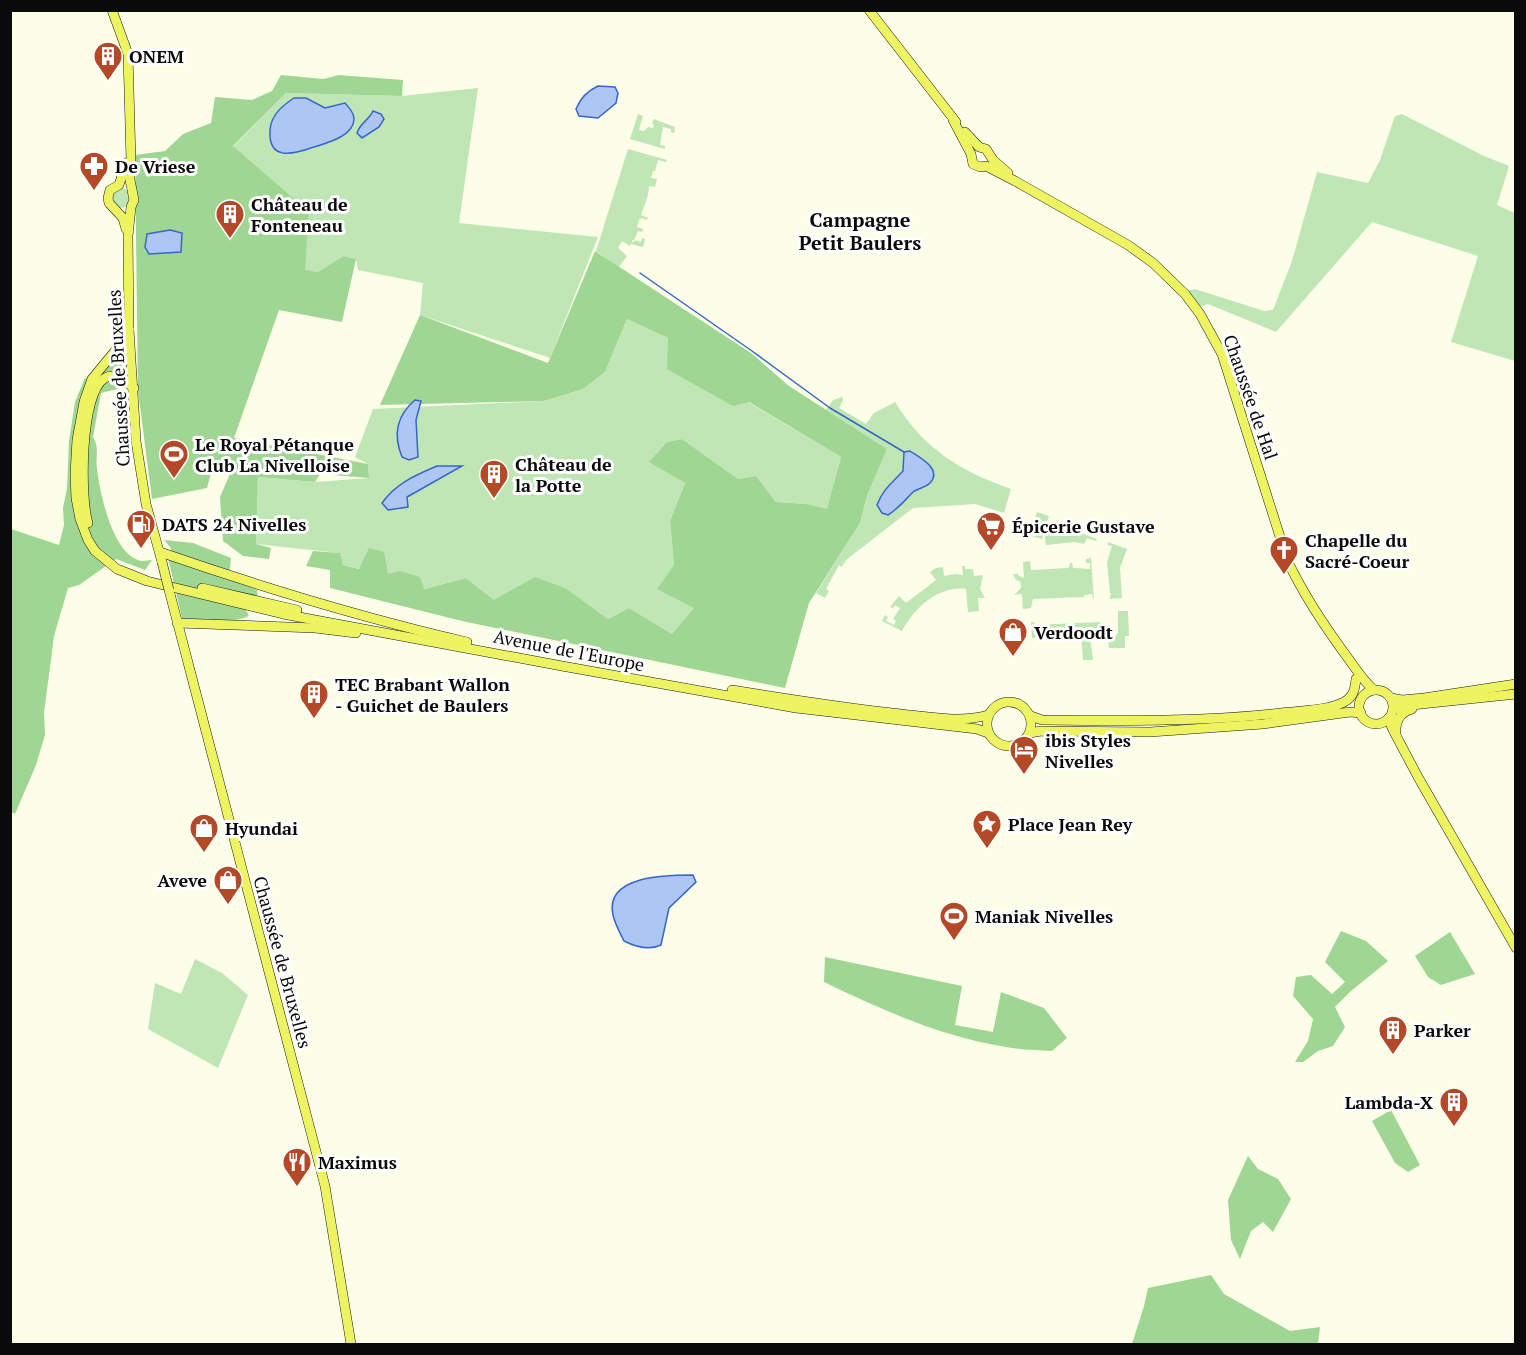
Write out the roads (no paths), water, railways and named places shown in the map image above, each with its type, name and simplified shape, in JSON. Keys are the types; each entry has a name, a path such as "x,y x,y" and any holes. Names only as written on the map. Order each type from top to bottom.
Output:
{"main road":[{"path":"112,10 128,54 130,187 134,200 130,207 118,210"},
{"name":"Chaussée de Hal","path":"869,10 954,120 1016,181"},
{"name":"Chaussée de Hal","path":"954,120 971,154 973,164 980,167 986,166 1016,181 1142,254 1167,275 1200,314 1222,354 1288,561 1304,593 1361,687 1362,699"},
{"path":"971,154 979,147"},
{"path":"119,185 129,152"},
{"path":"986,166 990,155"},
{"path":"128,236 123,218 118,210 109,203 108,198 110,190 119,185 130,187"},
{"name":"Chaussée de Bruxelles","path":"130,207 129,328 138,458 146,504 325,1186 351,1344"},
{"path":"129,328 124,340 92,380 84,402 77,440 76,498 80,519 95,551 117,569 149,578"},
{"path":"134,388 120,378 112,376 103,378 96,385 85,436 82,494 92,535 105,554 120,565 149,578"},
{"path":"161,557 388,624 487,646"},
{"name":"Avenue de l'Europe","path":"149,578 283,614 796,708 977,729 988,733"},
{"name":"Avenue de l'Europe","path":"149,578 316,615 806,702 936,718 978,718 988,715"},
{"path":"177,623 315,628 433,641"},
{"name":"Chaussée de Hal","path":"1331,636 1366,684 1374,690"},
{"path":"1313,709 1346,701 1353,693 1356,679"},
{"path":"1391,698 1402,700 1424,698 1515,684"},
{"path":"1031,716 1042,720 1149,722 1260,716 1313,709 1344,708 1374,690 1386,692 1391,698 1391,714 1396,735 1515,948"},
{"path":"1379,723 1403,706 1515,694"},
{"path":"1361,713 1362,699"},
{"path":"1006,702 1017,703 1031,716 1030,733 1023,742 1013,747 998,744 988,733 988,715 993,708 1006,702"},
{"path":"1396,735 1397,722 1403,712 1437,703"},
{"path":"1030,733 1041,731 1150,732 1263,724 1350,712 1361,713 1368,721 1379,723 1418,777"}],"water":[{"path":"598,86 615,87 618,93 616,103 598,118 579,116 576,109 580,102 587,93"},
{"path":"294,98 306,98 325,108 345,103 353,114 353,125 339,138 306,150 291,153 278,151 270,140 272,120 285,104"},
{"path":"373,111 381,114 384,119 379,127 362,138 357,133 358,130"},
{"path":"170,230 182,233 181,252 149,254 145,247 147,234"},
{"path":"415,400 421,401 416,420 418,457 409,460 402,457 397,434 400,419"},
{"path":"910,451 932,468 933,478 928,485 913,492 892,513 888,515 882,513 877,505 879,499 903,471 904,452"},
{"path":"437,466 462,466 407,497 408,507 388,510 382,503 400,485"},
{"path":"693,875 696,882 669,908 661,945 642,948 624,941 613,915 613,902 618,892 640,880"}],"waterway":[{"path":"640,273 830,408 904,452"}],"place":[{"name":"ONEM","path":"108,82"},
{"name":"De Vriese","path":"94,192"},
{"name":"Château de Fonteneau","path":"230,240"},
{"name":"Le Royal Pétanque Club La Nivelloise","path":"174,480"},
{"name":"Château de la Potte","path":"494,500"},
{"name":"DATS 24 Nivelles","path":"141,550"},
{"name":"Épicerie Gustave","path":"991,552"},
{"name":"Chapelle du Sacré-Coeur","path":"1284,576"},
{"name":"Verdoodt","path":"1013,658"},
{"name":"TEC Brabant Wallon - Guichet de Baulers","path":"314,720"},
{"name":"ibis Styles Nivelles","path":"1024,776"},
{"name":"Place Jean Rey","path":"987,850"},
{"name":"Hyundai","path":"204,854"},
{"name":"Aveve","path":"228,906"},
{"name":"Maniak Nivelles","path":"954,942"},
{"name":"Parker","path":"1393,1056"},
{"name":"Lambda-X","path":"1454,1128"},
{"name":"Maximus","path":"297,1188"}],"district":[{"name":"Campagne Petit Baulers","path":"860,230"}]}
